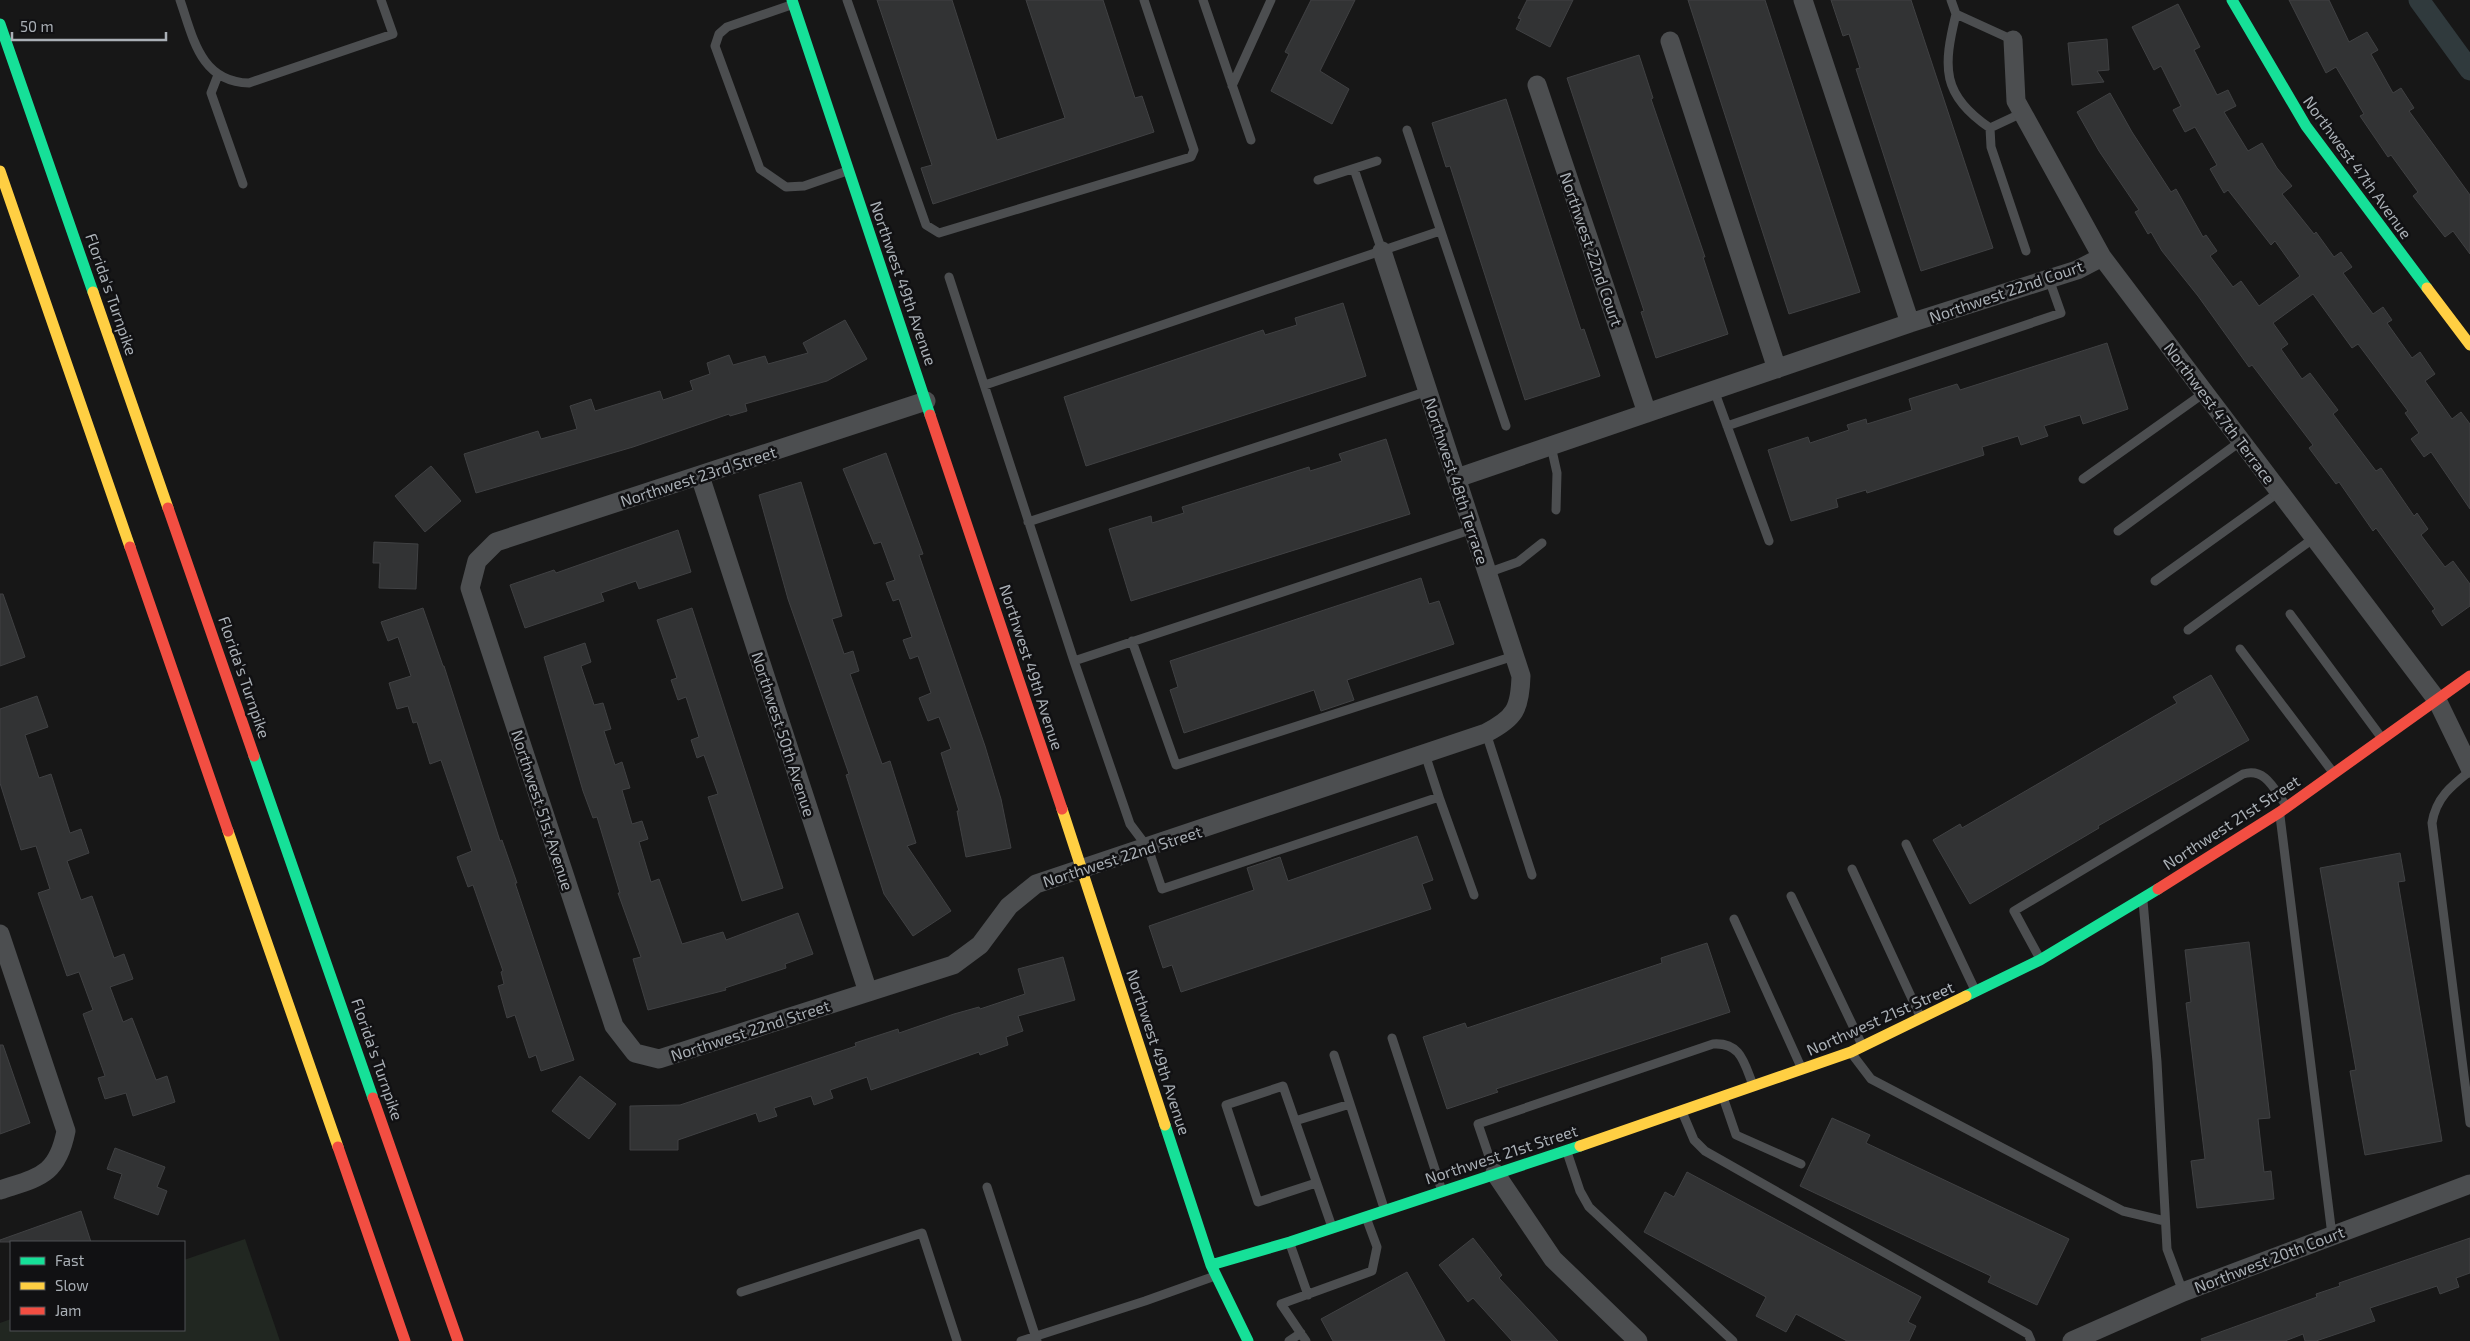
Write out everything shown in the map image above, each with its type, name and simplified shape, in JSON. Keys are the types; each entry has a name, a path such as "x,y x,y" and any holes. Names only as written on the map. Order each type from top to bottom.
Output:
{"main road":[{"name":"Northwest 47th Avenue","path":"2232,0 2306,126 2470,345"},
{"name":"Northwest 49th Avenue","path":"792,2 1214,1270 1248,1341"},
{"name":"Florida's Turnpike","path":"0,24 458,1341"},
{"path":"0,171 404,1341"},
{"name":"Northwest 21st Street","path":"1214,1270 1332,1227 1682,1112 1851,1052 2040,960 2142,900 2283,809 2470,676"}],"street":[{"name":"Northwest 22nd Court","path":"1803,0 1910,324"},
{"name":"Northwest 47th Terrace","path":"2013,40 2016,101 2102,257 2437,700 2470,770"},
{"path":"1670,41 1777,370"},
{"name":"Northwest 22nd Court","path":"1537,85 1647,413"},
{"name":"Northwest 48th Terrace","path":"1382,251 1521,676 1520,696 1515,712"},
{"name":"Northwest 22nd Court","path":"1457,478 1910,324 2077,270 2102,257"},
{"name":"Northwest 23rd Street","path":"477,561 496,542 926,402"},
{"name":"Northwest 50th Avenue","path":"700,476 868,992"},
{"name":"Northwest 51st Avenue","path":"477,561 470,588 614,1026 635,1053"},
{"name":"Northwest 22nd Street","path":"635,1053 659,1059 953,965 980,944 1009,906 1036,884 1148,848 1486,733 1504,724 1515,712"},
{"path":"0,934 66,1131 62,1152 43,1176 0,1190"},
{"path":"1495,1173 1553,1259 1638,1341"},
{"name":"Northwest 20th Court","path":"2072,1341 2183,1292 2470,1184"}],"lane":[{"path":"180,0 199,55 218,75 236,83 248,83 393,34 381,0"},
{"path":"846,0 926,225 939,233 1191,157 1194,150 1144,0"},
{"path":"1203,0 1251,140"},
{"path":"1232,86 1271,0"},
{"path":"1951,0 1956,14 1947,52 1948,68 1952,83 1960,102 1969,114 1990,128"},
{"path":"792,2 727,27 720,34 715,46 760,168 786,187 804,186 849,170"},
{"path":"1956,14 2013,40"},
{"path":"218,75 211,93 243,184"},
{"path":"1990,128 2022,112"},
{"path":"1990,128 1991,147 2026,251"},
{"path":"1407,130 1506,426"},
{"path":"1318,180 1377,161"},
{"path":"1354,169 1382,251"},
{"path":"985,385 1440,230"},
{"path":"949,277 1028,522 1130,824 1148,848 1162,889 1440,797"},
{"path":"1727,426 2061,313 2049,279"},
{"path":"1714,390 1768,541"},
{"path":"1028,522 1428,392"},
{"path":"2083,479 2204,393"},
{"path":"2118,531 2241,442"},
{"path":"1551,446 1557,473 1556,510"},
{"path":"2155,581 2279,492"},
{"path":"1074,661 1473,529"},
{"path":"2188,630 2314,538"},
{"path":"1488,574 1518,562 1542,543"},
{"path":"2290,614 2383,739"},
{"path":"1132,641 1176,765 1514,656"},
{"path":"2240,649 2334,773"},
{"path":"1486,733 1532,876"},
{"path":"1426,754 1474,895"},
{"path":"2470,770 2448,788 2434,810 2432,823 2470,1123"},
{"path":"2040,960 2014,911 2243,774 2250,772 2266,777 2283,809 2332,1235"},
{"path":"1906,844 1976,992"},
{"path":"1852,868 1921,1018"},
{"path":"1791,896 1862,1046"},
{"path":"2142,900 2157,1062 2167,1249 2183,1292"},
{"path":"1734,919 1802,1070"},
{"path":"1392,1038 1442,1191"},
{"path":"1495,1173 1478,1124 1713,1044 1731,1045 1740,1054 1754,1085"},
{"path":"1851,1052 1871,1079 2124,1211 2165,1221"},
{"path":"1334,1055 1385,1210"},
{"path":"1316,1183 1258,1202 1226,1105 1283,1086 1332,1227"},
{"path":"1723,1097 1736,1135 1801,1164"},
{"path":"1295,1121 1350,1104"},
{"path":"1682,1112 1694,1140 1705,1152 2028,1334 2031,1341"},
{"path":"1566,1150 1580,1191 1589,1207 1733,1341"},
{"path":"987,1187 1036,1339"},
{"path":"1289,1341 1303,1337 1281,1304 1372,1271 1377,1247 1366,1216"},
{"path":"741,1292 922,1233 957,1341"},
{"path":"1290,1242 1308,1295"},
{"path":"1021,1341 1036,1339 1145,1301 1214,1270"}],"shaded area":[{"path":"245,1239 280,1341 0,1341 0,1323 10,1319 10,1331 185,1331 185,1260"}],"building":[{"path":"877,0 952,0 997,140 1065,118 1026,0 1103,0 1135,98 1142,96 1154,132 933,204 921,168 932,165"},
{"path":"1311,0 1355,0 1320,71 1349,89 1332,124 1271,91 1289,54 1285,52"},
{"path":"1527,0 1573,0 1550,47 1516,29 1521,19 1518,18"},
{"path":"1688,0 1765,0 1860,292 1789,314"},
{"path":"1831,0 1911,0 1993,248 1921,271 1856,69 1860,68 1849,34 1843,36"},
{"path":"2289,0 2329,0 2349,42 2367,32 2378,50 2371,54 2393,93 2401,88 2414,108 2409,111 2470,195 2470,254 2453,231 2445,237 2413,196 2418,192 2391,155 2388,157 2360,116 2364,114 2336,67 2326,73"},
{"path":"2178,4 2200,47 2194,50 2217,95 2228,90 2236,106 2224,112 2248,151 2262,143 2277,168 2292,186 2282,194 2314,234 2316,232 2334,257 2341,252 2352,267 2343,273 2373,314 2383,307 2392,320 2387,323 2412,358 2420,352 2435,374 2425,381 2452,419 2461,412 2470,424 2470,509 2431,452 2424,457 2411,439 2419,433 2405,413 2408,411 2358,344 2352,348 2313,294 2273,323 2288,344 2281,349 2302,379 2310,373 2338,410 2333,414 2376,471 2381,468 2414,516 2417,513 2428,529 2421,535 2445,567 2453,561 2470,584 2470,606 2442,626 2432,611 2435,609 2376,528 2373,531 2339,482 2336,484 2309,448 2313,445 2252,365 2249,367 2198,296 2162,251 2151,232 2148,234 2135,212 2139,210 2099,151 2077,112 2110,93 2132,132 2171,192 2176,189 2203,237 2206,235 2217,251 2210,256 2233,287 2241,281 2259,306 2300,276 2275,241 2271,245 2228,190 2224,193 2210,169 2217,165 2195,127 2185,132 2173,110 2181,106 2161,66 2154,70 2132,27"},
{"path":"2107,39 2109,70 2097,71 2104,82 2072,85 2068,43"},
{"path":"1639,55 1653,98 1651,99 1705,257 1703,257 1728,334 1656,358 1641,312 1644,311 1567,78"},
{"path":"1506,99 1581,330 1584,329 1600,376 1525,400 1450,166 1446,167 1432,123"},
{"path":"1343,303 1366,376 1086,466 1064,397 1263,330 1265,335 1297,325 1295,318"},
{"path":"845,320 867,359 827,381 745,404 747,411 730,416 729,414 633,447 476,493 464,454 538,431 541,439 577,429 570,406 591,399 595,411 660,391 663,400 693,390 690,381 710,374 707,363 729,355 733,365 765,356 768,364 808,353 803,343"},
{"path":"2107,343 2128,409 2083,424 2080,415 2044,426 2048,436 2021,445 2018,436 1982,447 1984,455 1867,493 1866,490 1836,499 1838,507 1791,521 1768,450 1808,437 1810,443 1849,430 1847,425 1866,419 1867,424 1912,410 1909,399 1957,384 1960,390"},
{"path":"1386,439 1410,514 1131,601 1109,529 1151,516 1152,523 1184,513 1182,507 1309,467 1310,471 1342,461 1339,454"},
{"path":"886,453 923,554 919,555 985,746 1001,799 1011,848 966,857 957,811 959,811 941,753 951,749 939,717 928,721 919,698 931,693 918,656 910,659 903,640 912,637 899,599 893,601 886,583 895,580 881,542 874,544 843,469"},
{"path":"431,466 461,501 425,532 395,496"},
{"path":"801,482 842,616 832,619 844,654 853,651 859,671 850,674 882,764 890,761 916,843 907,846 951,911 913,936 884,894 846,775 849,774 788,599 759,495"},
{"path":"678,530 691,572 639,589 636,581 601,593 604,601 525,628 510,585 554,570 556,573"},
{"path":"374,542 418,544 416,589 379,588 380,563 373,563"},
{"path":"1421,578 1429,604 1439,601 1454,644 1347,680 1354,700 1321,711 1314,690 1184,733 1170,690 1178,687 1170,661"},
{"path":"0,594 3,594 25,657 0,666"},
{"path":"423,608 444,666 500,841 502,840 517,883 515,883 574,1060 541,1071 536,1055 529,1058 515,1015 507,1018 498,986 504,984 501,972 503,971 473,885 468,887 457,857 472,851 441,760 430,764 417,722 413,723 408,706 397,709 389,683 411,676 398,637 388,641 381,622"},
{"path":"692,608 783,888 742,901 708,797 718,794 704,755 697,758 691,740 699,737 686,697 678,700 671,680 677,678 657,620"},
{"path":"585,643 591,662 581,666 594,705 603,703 611,729 604,731 615,765 622,762 630,788 622,790 632,824 642,821 648,839 639,842 651,882 659,879 682,944 723,932 726,940 798,913 813,954 785,964 786,968 725,988 726,990 648,1010 633,959 641,957 618,893 620,893 597,817 593,818 583,791 544,657"},
{"path":"2211,675 2249,740 2098,826 2099,828 1970,904 1933,840 1960,824 1962,828 2177,703 2173,697"},
{"path":"37,696 48,727 25,735 39,778 51,774 70,833 81,829 89,853 67,861 81,900 92,896 114,958 124,954 133,979 110,987 123,1022 132,1018 156,1080 167,1076 175,1102 133,1116 126,1093 105,1099 98,1078 105,1076 83,1014 93,1010 79,972 67,976 38,893 50,889 36,846 21,850 0,783 0,709"},
{"path":"1417,836 1433,880 1422,884 1431,909 1181,992 1172,965 1163,968 1149,926 1254,890 1247,868 1280,857 1288,881"},
{"path":"2400,853 2405,881 2398,882 2442,1141 2365,1155 2350,1071 2356,1070 2320,868"},
{"path":"2249,942 2270,1118 2258,1119 2264,1172 2271,1171 2274,1199 2197,1208 2191,1161 2205,1159 2186,1003 2191,1002 2185,950"},
{"path":"1707,943 1730,1012 1496,1089 1498,1092 1447,1109 1423,1037 1465,1023 1467,1028 1662,963 1661,958"},
{"path":"1063,957 1075,1000 1018,1016 1023,1031 1006,1037 1008,1045 980,1055 979,1052 871,1090 867,1077 830,1090 833,1098 814,1105 811,1096 774,1108 777,1116 759,1122 756,1113 678,1140 678,1150 630,1150 630,1106 680,1105 856,1046 855,1043 898,1029 899,1033 954,1014 979,1007 980,1009 1025,994 1018,969"},
{"path":"0,1045 3,1045 30,1123 0,1134"},
{"path":"580,1076 616,1104 589,1139 552,1111"},
{"path":"1832,1118 1870,1135 1866,1143 2069,1239 2037,1305 1988,1282 1991,1276 1800,1186"},
{"path":"115,1148 165,1167 157,1187 167,1191 158,1215 114,1198 122,1174 107,1169"},
{"path":"1687,1172 1921,1297 1908,1322 1916,1326 1909,1341 1847,1341 1796,1314 1786,1332 1756,1316 1766,1297 1644,1232 1665,1192 1674,1197"},
{"path":"81,1211 91,1241 0,1242 0,1240"},
{"path":"1473,1238 1502,1275 1499,1278 1558,1341 1512,1341 1473,1298 1468,1302 1439,1265"},
{"path":"2470,1238 2470,1273 2456,1278 2459,1287 2440,1294 2437,1286 2370,1308 2375,1321 2316,1341 2305,1341 2303,1334 2285,1341 2202,1341 2201,1339 2317,1297 2316,1294 2340,1286 2339,1283"},
{"path":"1407,1272 1445,1341 1333,1341 1321,1319"}],"waterway":[{"path":"2419,0 2470,70"}],"traffic: fast":[{"path":"792,0 930,415"},
{"path":"2232,0 2306,126 2427,288"},
{"path":"0,24 93,292"},
{"path":"254,756 373,1098"},
{"path":"1966,996 2040,960 2158,889"},
{"path":"1165,1125 1211,1265 1248,1341"},
{"path":"1211,1265 1290,1242 1580,1146"}],"traffic: slow":[{"path":"0,171 130,547"},
{"path":"2427,288 2470,345"},
{"path":"93,292 168,508"},
{"path":"1062,809 1165,1125"},
{"path":"228,831 338,1147"},
{"path":"1580,1146 1851,1052 1966,996"}],"traffic: jam":[{"path":"930,415 1062,809"},
{"path":"168,508 254,756"},
{"path":"130,547 228,831"},
{"path":"2158,889 2280,812 2470,676"},
{"path":"373,1098 458,1341"},
{"path":"338,1147 405,1341"}]}
